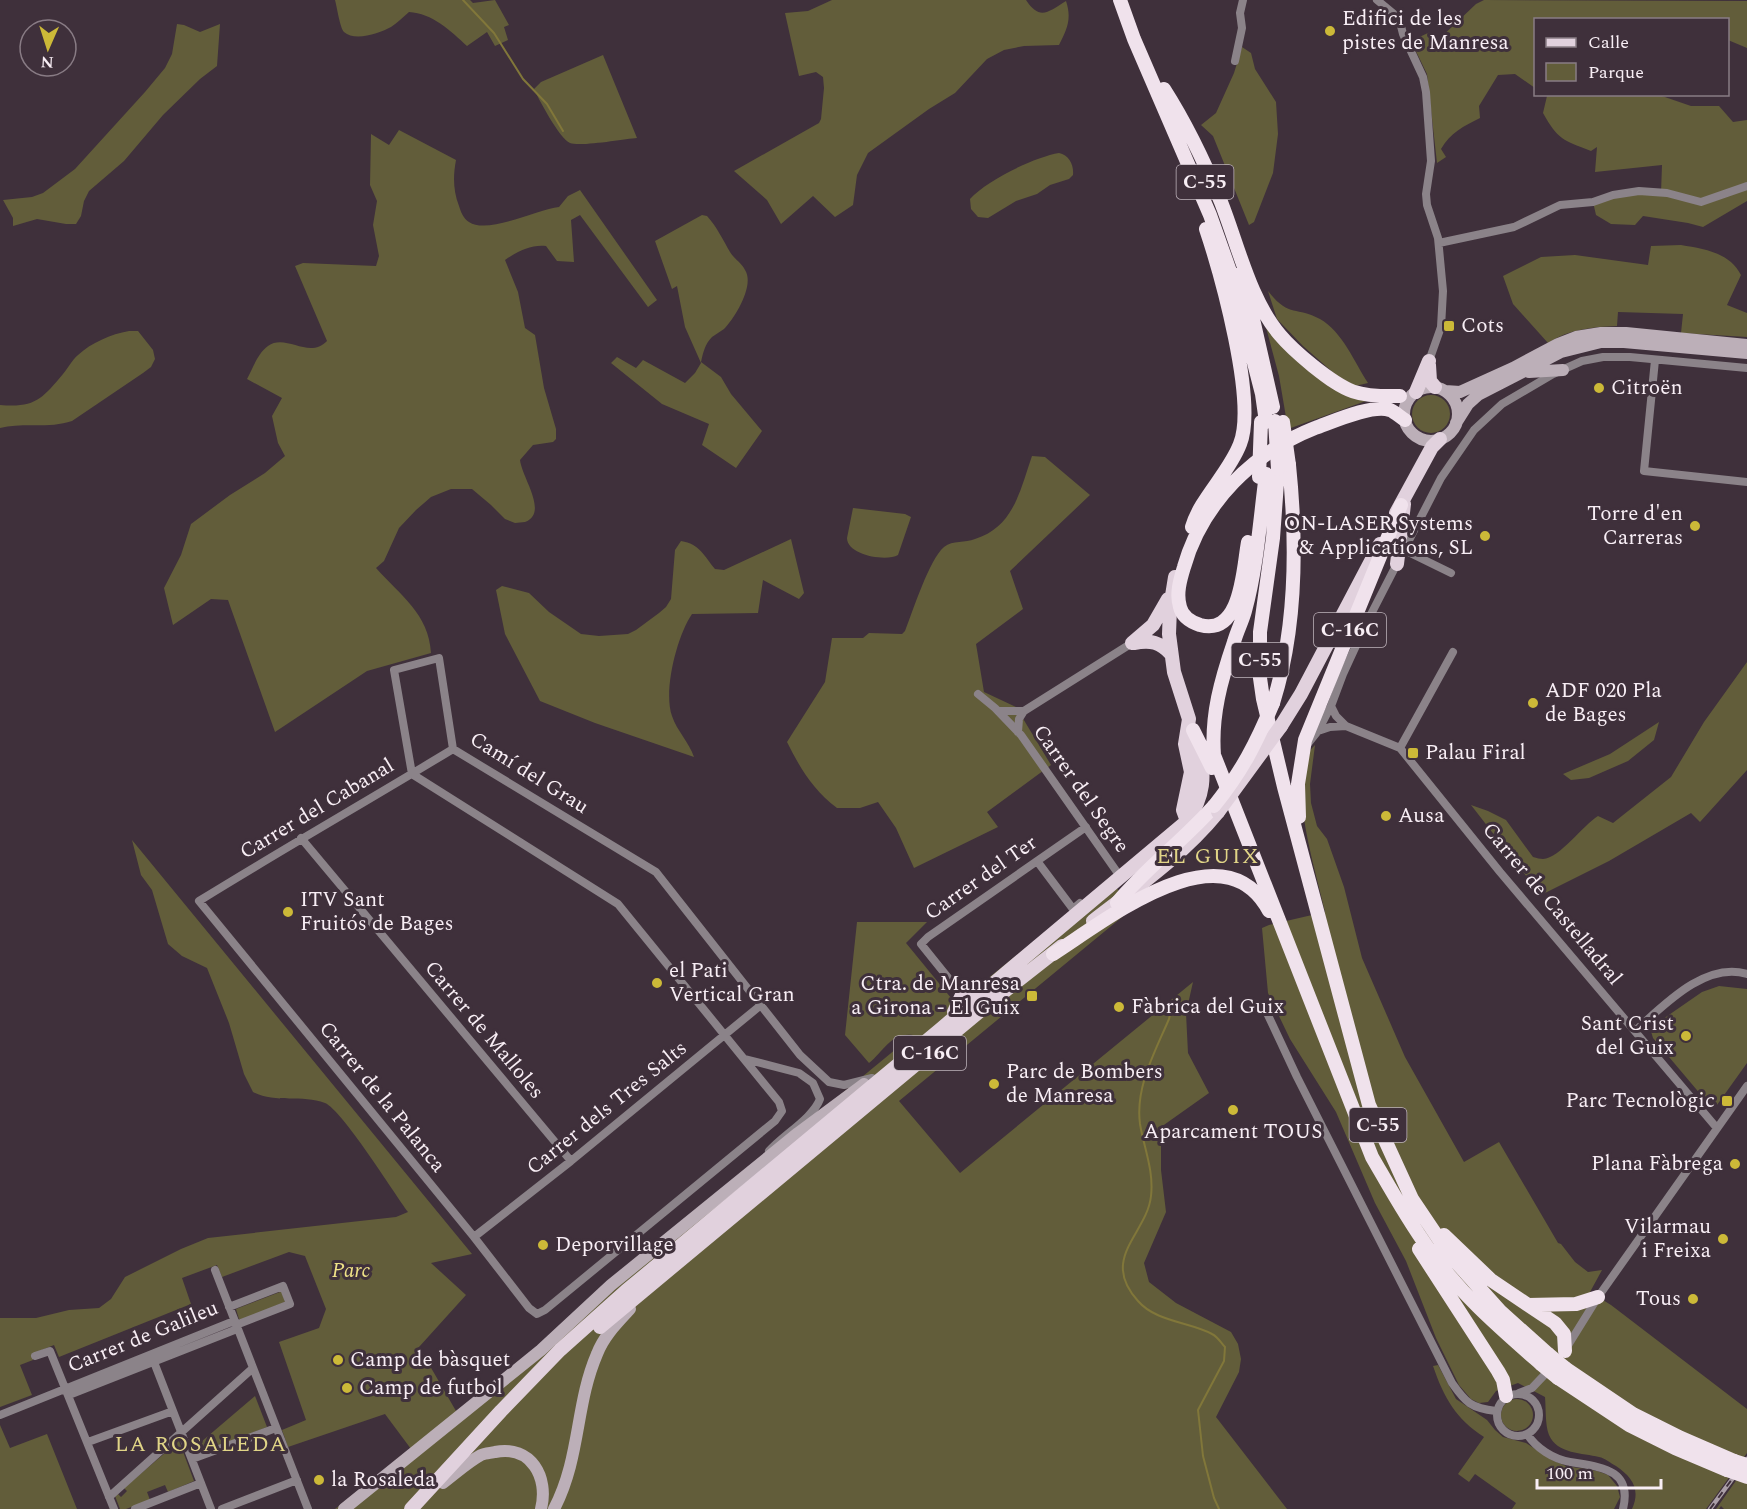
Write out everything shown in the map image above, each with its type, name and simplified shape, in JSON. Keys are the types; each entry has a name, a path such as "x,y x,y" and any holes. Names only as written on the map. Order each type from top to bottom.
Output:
{"highway":[{"name":"C-55","path":"1120,0 1134,39 1210,214 1232,276 1271,421"},
{"name":"C-55","path":"1129,0 1217,212 1241,278 1270,386 1274,527 1261,622 1260,678 1279,765 1369,1106 1412,1199 1449,1254 1545,1359"},
{"path":"1164,89 1184,120 1202,156 1257,296 1279,334 1311,364 1344,389 1367,396 1409,395"},
{"path":"1190,535 1197,517 1238,451 1244,435 1246,420 1240,370 1224,295 1194,198 1194,181"},
{"path":"1273,471 1236,605 1228,618 1222,622 1208,626 1197,624 1186,617 1180,607 1179,590 1185,564 1199,530 1214,507 1242,473 1294,438 1344,418 1384,409 1392,411 1405,420"},
{"path":"1117,903 1127,891 1216,809 1252,751 1273,703 1284,664 1290,616 1294,530 1273,471 1271,421"},
{"name":"C-55","path":"1273,471 1245,612 1214,710 1212,732 1214,755 1372,1157 1404,1211 1441,1265 1492,1321 1629,1425 1675,1448 1736,1465 1747,1477"},
{"name":"C-16C","path":"1301,846 1298,800 1301,755 1315,713 1403,501"},
{"path":"1191,724 1243,832"},
{"path":"1053,954 1138,899 1185,880 1217,875 1240,881 1264,901 1287,956 1303,980"},
{"path":"1372,1157 1385,1197 1513,1395"},
{"path":"1412,1199 1455,1247 1491,1280 1555,1323 1564,1334 1564,1351"},
{"path":"1528,1305 1576,1304 1598,1297"}],"main road":[{"path":"1440,389 1460,392 1558,344 1576,337 1601,333 1626,333 1747,345"},
{"path":"1456,423 1468,404 1478,395 1561,352 1601,342 1747,353"},
{"path":"1429,361 1409,395 1405,405 1405,420 1410,431 1419,438 1429,441 1440,439"},
{"path":"1429,361 1430,381 1452,397 1456,405 1458,414 1456,423"},
{"path":"1519,374 1563,370"},
{"name":"C-16C","path":"411,1509 501,1411 568,1343 942,1029 982,991 1187,821 1198,803 1203,781 1203,766 1178,685 1169,634 1176,570 1190,535 1228,481 1274,443 1310,424 1409,395 1425,388 1440,389"},
{"name":"C-16C","path":"1216,809 1281,726 1306,684 1432,447 1452,431 1456,423"},
{"path":"1396,564 1403,501"},
{"path":"1132,643 1153,625 1172,593"},
{"path":"1132,643 1151,641 1171,654"},
{"name":"C-16C","path":"420,1509 565,1356 992,1001 1117,903"},
{"path":"950,1015 962,995 982,991"},
{"path":"403,1509 550,1353 625,1282 868,1081 982,991"},
{"path":"344,1509 541,1350 610,1285 756,1167 868,1081"},
{"path":"554,1509 567,1482 573,1461 584,1395 597,1353 611,1328 663,1273"},
{"path":"443,1483 483,1455 505,1450 523,1455 541,1476 544,1488 541,1509"}],"street":[{"path":"1235,61 1242,28 1240,13 1243,0"},
{"path":"1377,0 1400,22 1403,34 1423,77 1431,161 1426,205 1437,229 1443,279 1441,327 1429,361"},
{"path":"1439,243 1514,227 1560,205 1593,201 1613,195 1639,191 1667,193 1701,202 1747,186"},
{"path":"1301,755 1318,731 1331,706 1343,674 1396,564 1441,478 1474,429 1502,404 1563,370 1603,357 1747,368"},
{"path":"1655,360 1644,471 1747,482"},
{"path":"1404,550 1451,573"},
{"name":"Carrer del Segre","path":"1117,872 1018,732 1019,719 1024,711 1132,643"},
{"path":"1400,748 1453,652"},
{"name":"Camí del Grau","path":"412,774 394,670 439,658 453,749 656,872 800,1055 829,1082 844,1085 868,1081"},
{"path":"978,694 1018,732"},
{"path":"1331,706 1336,716 1346,726"},
{"path":"998,711 1012,713 1024,711"},
{"path":"1318,731 1330,727 1346,726"},
{"name":"Carrer de Castelladral","path":"1346,726 1400,748 1500,872 1716,1127"},
{"name":"Carrer del Cabanal","path":"200,901 453,749"},
{"path":"412,774 618,904 744,1059 799,1073 813,1083 820,1099 817,1107 777,1142 756,1167"},
{"name":"Carrer del Ter","path":"962,995 921,944 1086,827"},
{"name":"Carrer de Malloles","path":"302,838 570,1161"},
{"path":"1037,861 1073,909 1146,846"},
{"name":"Carrer de la Palanca","path":"200,901 537,1314 545,1310 776,1121 782,1111 778,1102 744,1059"},
{"path":"1635,1031 1669,1000 1699,980 1725,973 1747,974"},
{"name":"Carrer dels Tres Salts","path":"474,1238 761,1005"},
{"path":"1267,1013 1452,1383 1465,1402 1481,1409 1496,1411"},
{"path":"1543,1379 1532,1388 1500,1402 1496,1411 1498,1425 1506,1433 1516,1436 1527,1434 1537,1424 1539,1413 1537,1393 1543,1379 1716,1127 1747,1086"},
{"path":"214,1270 308,1509"},
{"name":"Carrer de Galileu","path":"0,1415 67,1392 290,1304 283,1286 229,1307"},
{"path":"35,1356 50,1351 114,1509"},
{"path":"152,1358 211,1509"},
{"path":"109,1497 253,1368"},
{"path":"1513,1395 1531,1398 1537,1406"},
{"path":"88,1442 172,1411"},
{"path":"192,1459 276,1428"},
{"path":"1527,1434 1542,1450 1568,1461 1589,1464 1615,1474 1625,1492 1623,1509"},
{"path":"222,1509 297,1480"},
{"path":"135,1509 201,1484"}],"green space":[{"path":"335,0 470,0 473,3 495,0 509,25 504,27 508,40 495,46 487,32 467,46 433,19 409,12 393,25 374,34 349,35 343,30"},
{"path":"832,0 1026,0 1031,7 1040,12 1049,11 1066,1 1069,19 1059,45 1024,46 1004,50 987,59 955,93 868,153 857,175 853,205 835,217 813,196 781,224 767,200 734,171 819,123 824,88 823,77 816,72 799,76 785,13 808,11"},
{"path":"1484,0 1747,1 1747,48 1729,40 1729,18 1534,18 1534,87 1515,74 1498,75 1479,106 1480,118 1453,134 1441,149 1446,157 1437,163 1427,74 1411,41 1430,32 1436,42 1476,4"},
{"path":"177,24 200,32 220,24 217,66 163,115 124,161 89,191 76,224 37,219 13,226 13,218 3,200 32,197 43,193 75,169 165,68 172,54"},
{"path":"1242,47 1251,53 1255,69 1276,102 1278,134 1273,173 1254,222 1249,225 1213,136 1201,125 1216,113 1234,73"},
{"path":"603,55 637,138 570,143 556,127 534,89 541,82"},
{"path":"1547,96 1662,96 1691,106 1719,106 1733,122 1747,120 1747,201 1703,227 1643,216 1635,225 1611,224 1596,215 1593,202 1613,195 1661,193 1662,165 1595,172 1597,147 1591,151 1562,138 1543,113"},
{"path":"399,130 456,160 454,183 461,213 469,222 477,225 500,223 559,207 568,196 580,190 657,300 648,307 580,215 571,220 574,262 557,261 546,246 524,249 505,260 518,292 525,328 535,335 544,388 556,429 556,439 553,442 533,445 520,460 532,494 535,511 532,517 525,522 515,523 505,519 472,489 451,489 431,497 399,528 384,561 376,568 419,616 429,639 431,653 367,671 275,732 228,600 211,599 173,625 164,588 181,555 191,524 265,473 285,456 278,443 272,416 282,398 247,379 268,346 282,342 313,348 327,341 295,266 303,263 376,266 379,256 373,225 377,201 370,185 371,134 389,145"},
{"path":"1059,153 1066,156 1072,164 1073,175 1069,179 1016,201 988,218 978,217 971,209 970,199 999,177 1025,164"},
{"path":"702,215 707,216 714,225 732,254 744,268 747,276 746,292 738,309 724,329 712,337 701,362 721,377 731,394 762,431 736,468 702,445 709,424 662,404 611,363 617,357 636,368 643,360 685,383 695,373 701,363 685,327 677,286 672,289 655,241"},
{"path":"1681,245 1723,256 1736,267 1741,275 1727,305 1747,313 1747,337 1681,333 1683,314 1618,312 1617,326 1581,330 1548,343 1513,304 1503,276 1541,257 1575,255 1648,265 1651,246"},
{"path":"1268,291 1287,308 1312,315 1328,324 1341,339 1368,383 1355,386 1336,375 1303,346 1277,319"},
{"path":"1264,320 1348,395 1366,401 1288,429 1279,376"},
{"path":"138,331 153,350 155,359 151,367 72,421 54,425 18,425 0,428 0,405 22,405 37,400 49,390 83,351 115,334"},
{"path":"1431,395 1445,400 1450,414 1445,428 1431,433 1417,428 1412,414 1417,400"},
{"path":"1032,456 1045,457 1090,495 1010,571 1023,609 976,644 984,692 1016,707 1051,765 987,812 998,827 914,868 896,828 878,802 860,808 837,808 808,778 787,742 825,682 832,638 863,638 869,633 902,634 927,574 938,554 948,545 975,539 999,526 1014,506"},
{"path":"853,508 905,514 911,517 898,555 885,558 868,556 853,549 847,538"},
{"path":"791,539 804,593 799,599 763,580 758,613 692,614 686,624 673,664 669,693 672,716 694,757 595,723 540,701 505,634 496,590 502,586 529,593 549,612 581,634 599,636 628,634 659,613 671,599 675,550 681,541 697,548 715,569 724,570"},
{"path":"1747,662 1747,770 1700,822 1691,813 1609,861 1541,895 1471,805 1506,820 1533,857 1543,859 1550,857 1598,816 1613,823 1671,777 1704,722"},
{"path":"1659,722 1654,740 1628,761 1589,778 1571,780 1563,774 1610,754"},
{"path":"1315,745 1310,784 1311,803 1317,826 1327,839 1344,887 1362,958 1405,1057 1464,1162 1499,1142 1558,1243 1575,1262 1588,1272 1602,1270 1590,1292 1611,1305 1747,1409 1747,1453 1706,1509 1632,1509 1635,1502 1635,1490 1630,1479 1622,1470 1603,1458 1571,1452 1553,1441 1547,1426 1545,1397 1518,1383 1496,1391 1488,1402 1479,1403 1471,1399 1459,1385 1436,1338 1406,1261 1375,1203 1336,1112 1290,1039 1268,993 1262,928 1325,912 1311,855 1301,791 1306,756"},
{"name":"Parc","path":"132,840 472,1254 431,1263 466,1295 419,1347 456,1411 492,1385 608,1286 913,1035 893,1039 869,1063 845,1035 857,922 927,922 906,943 956,1004 1110,880 1133,908 899,1101 960,1173 1193,982 1186,1013 1188,1053 1209,1093 1161,1127 1161,1170 1166,1212 1144,1263 1149,1282 1176,1303 1231,1332 1238,1344 1241,1359 1239,1372 1216,1417 1287,1509 335,1509 411,1449 385,1414 288,1447 282,1430 306,1420 279,1342 319,1328 326,1309 305,1256 289,1252 222,1277 217,1265 182,1278 191,1304 59,1357 54,1345 32,1354 33,1360 20,1365 32,1395 0,1407 0,1318 36,1318 69,1310 99,1308 111,1299 125,1277 208,1238 396,1217 408,1212 355,1136 333,1109 316,1100 270,1098 253,1092 244,1074 229,1023 207,968 182,956 168,944 152,890 141,875"},
{"path":"1719,986 1747,989 1747,1063 1717,1105 1707,1102 1653,1038 1650,1028 1702,992"},
{"path":"280,1292 285,1302 239,1319 236,1309"},
{"path":"1438,1365 1456,1399 1487,1420 1503,1437 1526,1443 1566,1466 1608,1475 1617,1486 1620,1497 1614,1509 1512,1509 1516,1503 1475,1474 1469,1482 1458,1474 1484,1437 1466,1423 1452,1407 1433,1366"},
{"path":"255,1396 267,1427 196,1455 194,1448"},
{"path":"1517,1399 1528,1404 1533,1415 1528,1426 1517,1431 1506,1426 1501,1415 1506,1404"},
{"path":"0,1425 10,1448 47,1434 77,1509 0,1509"},
{"path":"179,1441 194,1481 168,1492 165,1485 147,1492 150,1500 120,1509 115,1496 118,1494 121,1497 127,1491 124,1488"},
{"path":"1747,1465 1747,1509 1724,1509 1721,1506 1716,1509"}],"waterway":[{"path":"463,0 494,33 523,79 547,104 563,131"},
{"path":"1171,1010 1147,1070 1140,1097 1140,1124 1152,1187 1148,1210 1128,1247 1123,1272 1127,1286 1145,1308 1164,1318 1212,1334 1225,1347 1224,1361 1198,1410 1203,1456 1219,1509"}],"railway":[{"path":"1710,1509 1747,1459"}],"place":[{"name":"Edifici de les pistes de Manresa","path":"1330,31"},
{"name":"Cots","path":"1449,326"},
{"name":"Citroën","path":"1599,388"},
{"name":"Torre d'en Carreras","path":"1695,526"},
{"name":"ON-LASER Systems & Applications, SL","path":"1485,536"},
{"name":"ADF 020 Pla de Bages","path":"1533,703"},
{"name":"Palau Firal","path":"1413,753"},
{"name":"Ausa","path":"1386,816"},
{"name":"ITV Sant Fruitós de Bages","path":"288,912"},
{"name":"el Pati Vertical Gran","path":"657,983"},
{"name":"Ctra. de Manresa a Girona - El Guix","path":"1032,996"},
{"name":"Fàbrica del Guix","path":"1119,1007"},
{"name":"Sant Crist del Guix","path":"1686,1036"},
{"name":"Parc de Bombers de Manresa","path":"994,1084"},
{"name":"Parc Tecnològic","path":"1727,1101"},
{"name":"Aparcament TOUS","path":"1233,1110"},
{"name":"Plana Fàbrega","path":"1735,1164"},
{"name":"Vilarmau i Freixa","path":"1723,1239"},
{"name":"Deporvillage","path":"543,1245"},
{"name":"Tous","path":"1693,1299"},
{"name":"Camp de bàsquet","path":"338,1360"},
{"name":"Camp de futbol","path":"347,1388"},
{"name":"la Rosaleda","path":"319,1480"}],"district":[{"name":"EL GUIX","path":"1208,856"},
{"name":"LA ROSALEDA","path":"201,1444"}]}
